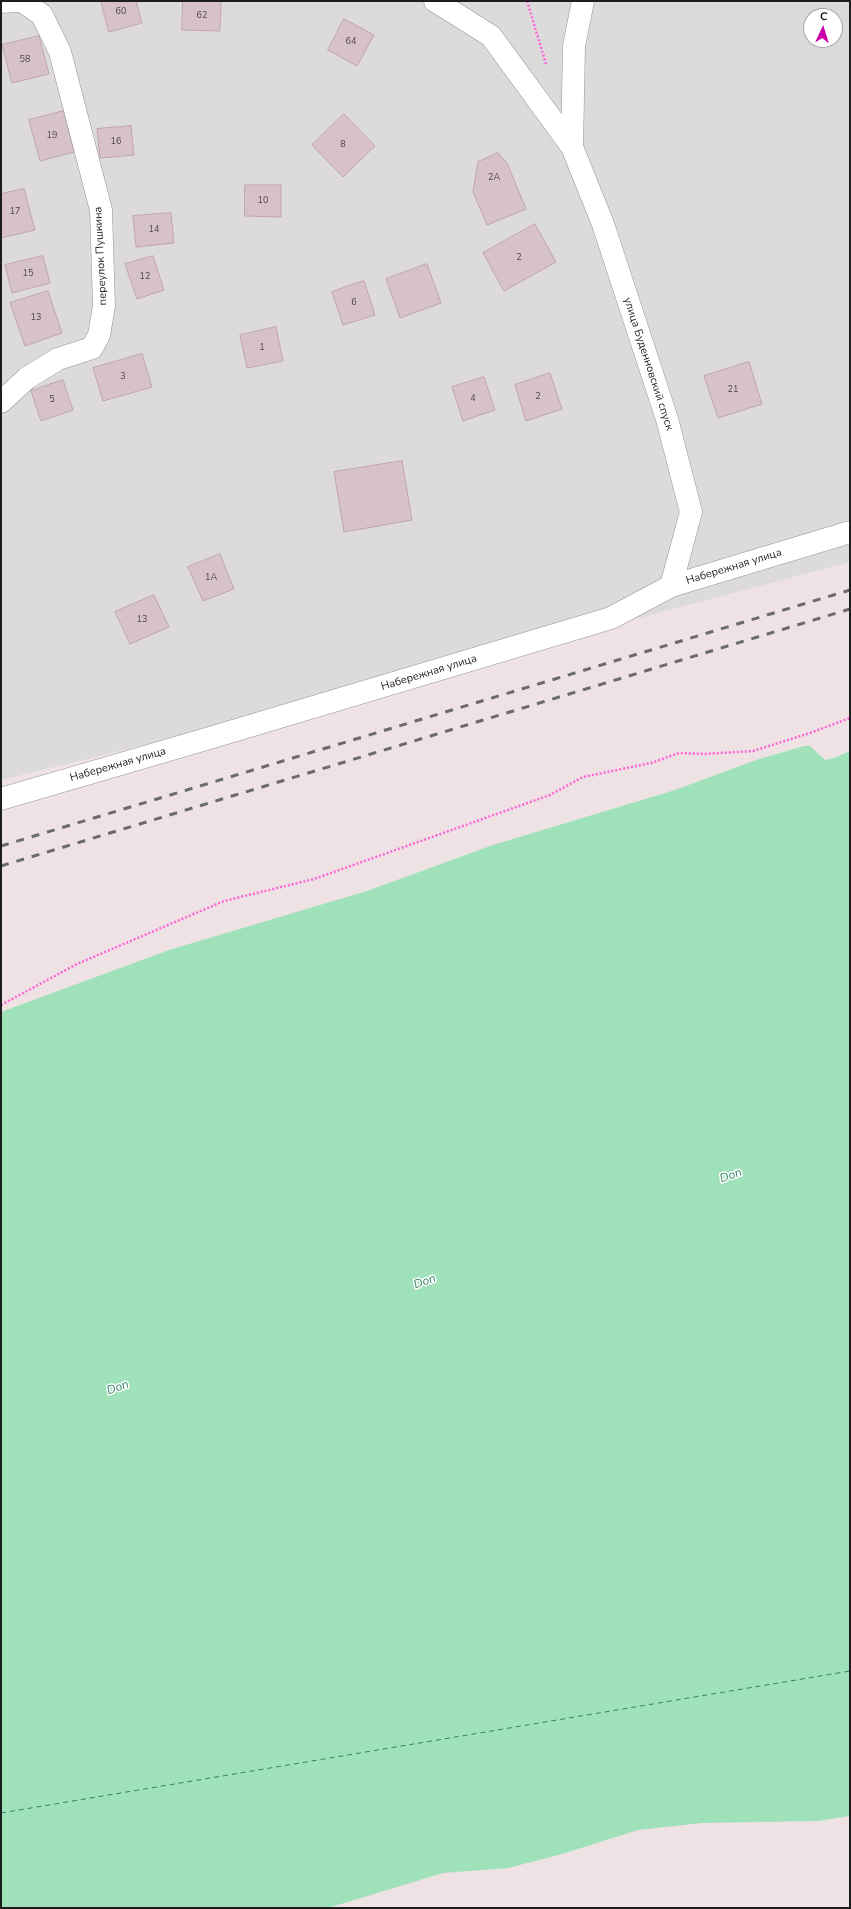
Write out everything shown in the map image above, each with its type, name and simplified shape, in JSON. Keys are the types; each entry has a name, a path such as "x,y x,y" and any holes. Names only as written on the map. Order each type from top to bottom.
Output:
{"street":[{"path":"1,2 17,1"},
{"name":"переулок Пушкина","path":"1,402 27,378 58,359 92,348 100,335 104,306 101,210 60,52 42,16 22,1"},
{"path":"435,1 491,36 572,147"},
{"path":"572,147 574,46 583,1"},
{"name":"улица Буденновский спуск","path":"572,147 603,224 664,412 691,512 671,586"},
{"name":"Набережная улица","path":"1,799 612,618 671,586 850,532"}],"path":[{"path":"1,1005 76,964 224,900 314,879 550,795 583,777 651,763 679,753 704,754 753,751 810,733 850,718"}],"shaded area":[{"path":"1,1 850,1 850,562 349,695 1,780"}],"water":[{"name":"Don","path":"804,746 810,746 825,760 850,751 850,1816 818,1821 702,1823 638,1830 562,1854 508,1868 443,1873 328,1908 1,1908 1,1012 169,950 367,891 493,845 675,790 756,760"}],"building":[{"path":"101,1 136,1 142,23 109,32"},
{"path":"183,1 221,1 220,31 182,30"},
{"path":"344,19 374,35 357,66 328,50"},
{"path":"39,36 49,74 12,83 2,45"},
{"path":"64,111 74,152 40,161 29,120"},
{"path":"344,114 375,146 343,177 312,145"},
{"path":"131,126 134,155 100,158 97,129"},
{"path":"498,153 507,163 526,209 487,225 473,192 478,162"},
{"path":"245,185 281,185 281,217 245,216"},
{"path":"24,189 35,230 1,238 1,194"},
{"path":"171,213 174,243 136,247 133,216"},
{"path":"535,224 556,262 504,291 483,253"},
{"path":"43,256 50,283 12,293 5,265"},
{"path":"153,256 164,290 137,299 125,264"},
{"path":"427,264 441,303 400,318 386,279"},
{"path":"364,281 375,315 343,325 332,292"},
{"path":"48,291 62,333 25,346 10,303"},
{"path":"276,327 283,361 247,368 240,335"},
{"path":"142,354 152,387 103,401 93,368"},
{"path":"749,362 762,404 718,418 704,376"},
{"path":"550,373 562,409 526,421 515,385"},
{"path":"484,377 495,410 463,421 452,387"},
{"path":"63,380 73,410 41,421 31,391"},
{"path":"402,461 412,520 344,532 334,472"},
{"path":"220,554 234,589 203,601 188,567"},
{"path":"154,595 169,627 130,644 115,612"}],"ferry route":[{"path":"1,1813 850,1671"}],"railway":[{"path":"1,846 850,590"},
{"path":"1,866 850,609"}]}
